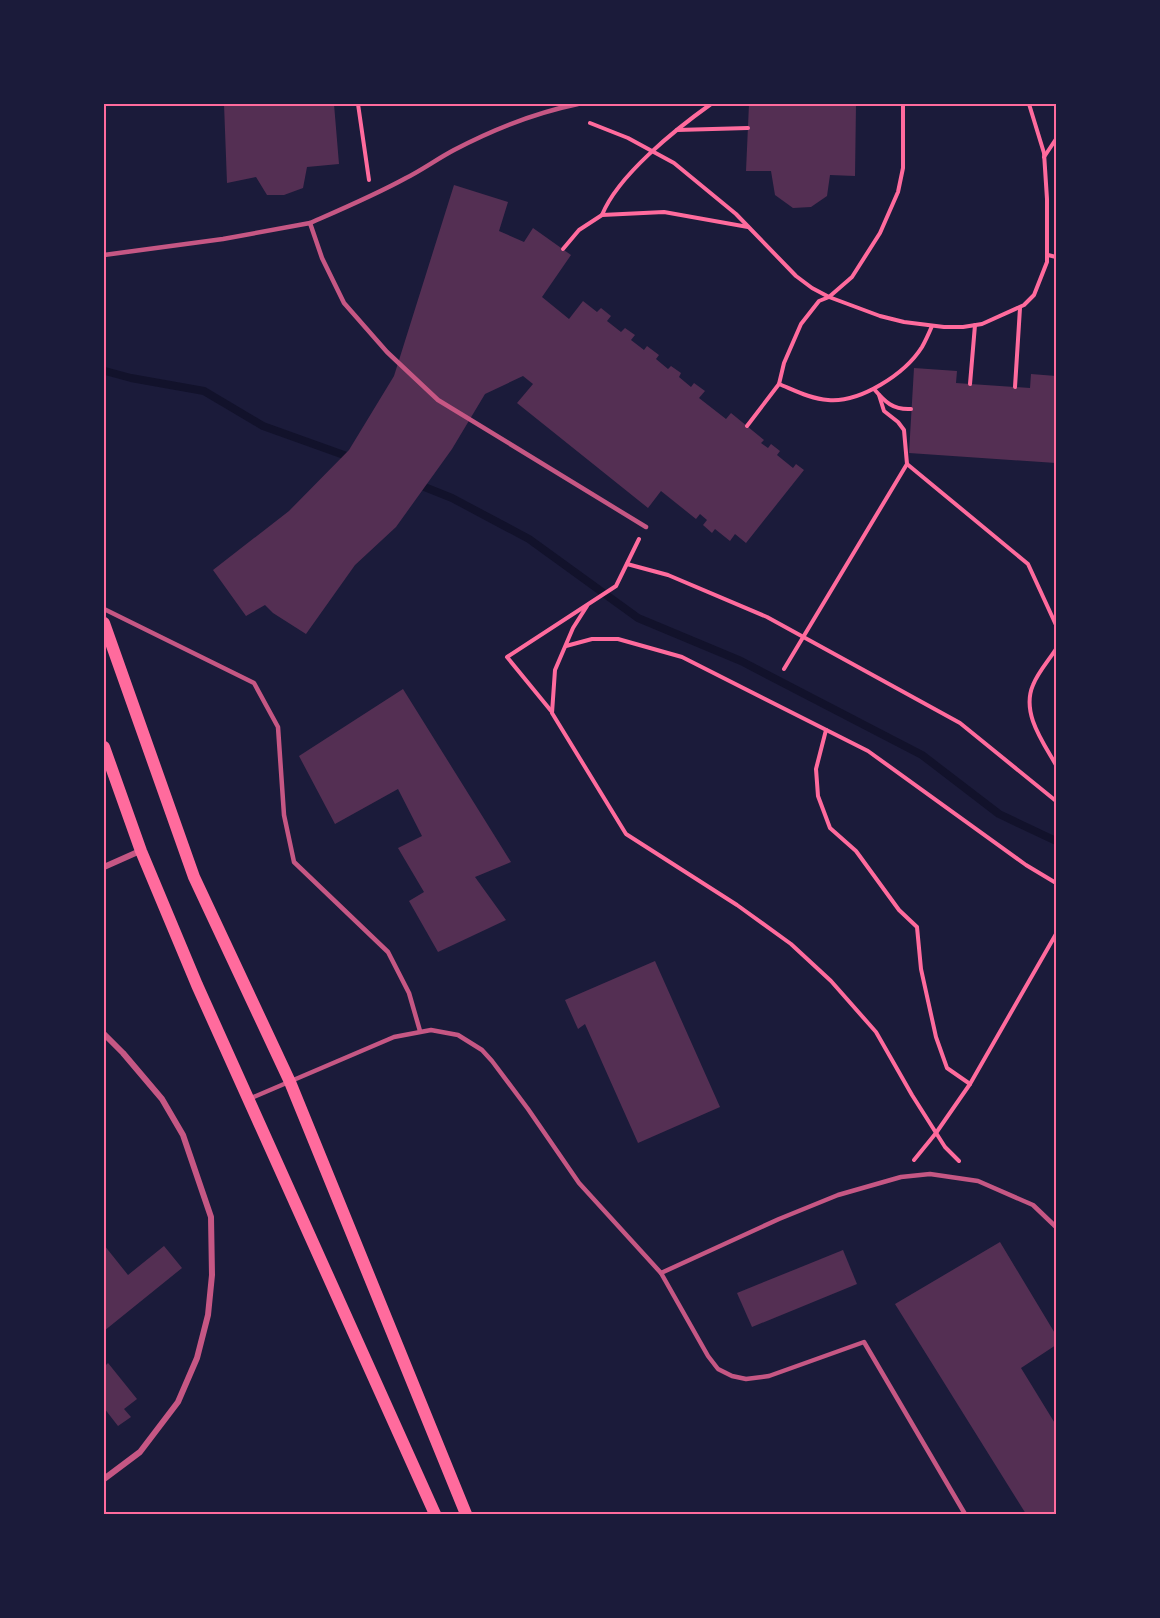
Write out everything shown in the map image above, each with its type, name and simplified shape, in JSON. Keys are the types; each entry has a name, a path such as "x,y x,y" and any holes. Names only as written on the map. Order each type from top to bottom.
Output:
{"main road":[{"path":"104,623 194,877 290,1082 466,1515"},
{"path":"104,747 141,851 198,985 435,1515"}],"street":[{"path":"104,867 141,851"},
{"path":"104,1034 162,1099 183,1135 211,1217 212,1275 208,1315 197,1358 178,1402 140,1452 104,1479"}],"lane":[{"path":"104,255 223,239 310,223 371,196 453,150 504,125 538,113 578,104"},
{"path":"310,223 322,258 344,303 387,352 438,400 646,527"},
{"path":"104,609 254,683 278,727 284,814 294,862 388,952 409,993 420,1031"},
{"path":"249,1099 372,1045 420,1031 452,1032 482,1050 503,1074 579,1183 661,1273 708,1356 718,1369 732,1376 746,1379 769,1376 864,1342 965,1515"},
{"path":"661,1273 838,1194 901,1177 930,1174 978,1180 1033,1205 1056,1227"}],"path":[{"path":"358,104 371,196"},
{"path":"602,215 609,200 653,150 711,104"},
{"path":"747,426 779,384 784,363 801,324 819,301 829,297 852,277 880,233 898,192 903,168 903,104"},
{"path":"590,123 628,138 675,163 749,227 796,276 829,297 880,316 932,326 954,327 975,325 1020,307 1034,295 1047,262 1044,158 1029,104"},
{"path":"677,130 748,128"},
{"path":"1044,158 1056,139"},
{"path":"563,249 579,230 602,215 664,212 749,227"},
{"path":"1048,255 1056,257"},
{"path":"1015,387 1020,307"},
{"path":"970,384 975,325"},
{"path":"779,384 813,398 826,400 854,398 874,389 910,362 921,348 932,326"},
{"path":"874,389 895,408 911,409"},
{"path":"784,669 907,464 904,430 884,411 879,395"},
{"path":"907,464 1028,564 1056,625"},
{"path":"646,527 616,586 507,657 552,712 626,834 737,905 791,944 831,981 876,1032 945,1147 978,1180"},
{"path":"627,564 668,575 767,617 960,723 1056,801"},
{"path":"552,712 555,670 573,628 587,606"},
{"path":"565,646 592,639 618,639 682,657 868,751 1026,865 1056,883"},
{"path":"1056,649 1033,684 1030,704 1033,722 1056,765"},
{"path":"826,730 816,768 818,796 830,828 856,851 899,910 917,927 921,969 936,1036 947,1068 970,1084"},
{"path":"901,1177 923,1146 936,1133 970,1084 1056,934"}],"building":[{"path":"224,104 334,104 339,164 307,167 303,188 284,195 267,195 256,177 227,183"},
{"path":"749,104 856,104 855,176 830,175 827,196 811,207 793,208 775,195 771,171 746,171"},
{"path":"454,185 508,202 499,231 524,242 533,228 571,255 542,297 569,319 583,301 597,312 601,308 611,316 607,321 621,332 625,328 635,335 631,340 644,350 647,346 659,355 656,359 668,369 671,366 681,373 679,377 691,387 694,383 705,391 699,398 726,419 731,413 764,440 761,443 768,448 771,444 780,451 777,455 793,468 796,464 804,470 746,543 735,534 730,541 715,529 712,533 703,525 707,520 700,514 696,519 661,491 648,508 517,403 533,384 523,376 485,394 452,449 396,527 355,565 306,634 273,613 265,605 246,616 213,570 289,511 349,450 394,376"},
{"path":"914,368 957,371 956,383 1030,388 1031,374 1056,376 1056,463 909,453"},
{"path":"403,689 511,862 475,877 506,920 438,952 409,901 424,892 398,848 422,836 398,789 335,824 299,756"},
{"path":"655,961 720,1107 638,1143 585,1024 578,1029 565,1000"},
{"path":"1000,1242 1056,1335 1056,1345 1021,1368 1056,1425 1056,1514 1026,1514 895,1304"},
{"path":"104,1245 128,1275 164,1246 182,1268 104,1331"},
{"path":"843,1250 857,1284 752,1327 737,1293"},
{"path":"108,1363 137,1399 124,1409 131,1417 118,1426 104,1408 104,1367"}],"waterway":[{"path":"105,371 204,391 263,426 355,459"},
{"path":"417,484 452,498 529,539 638,618 741,661 922,755 999,814 1056,841"}]}
